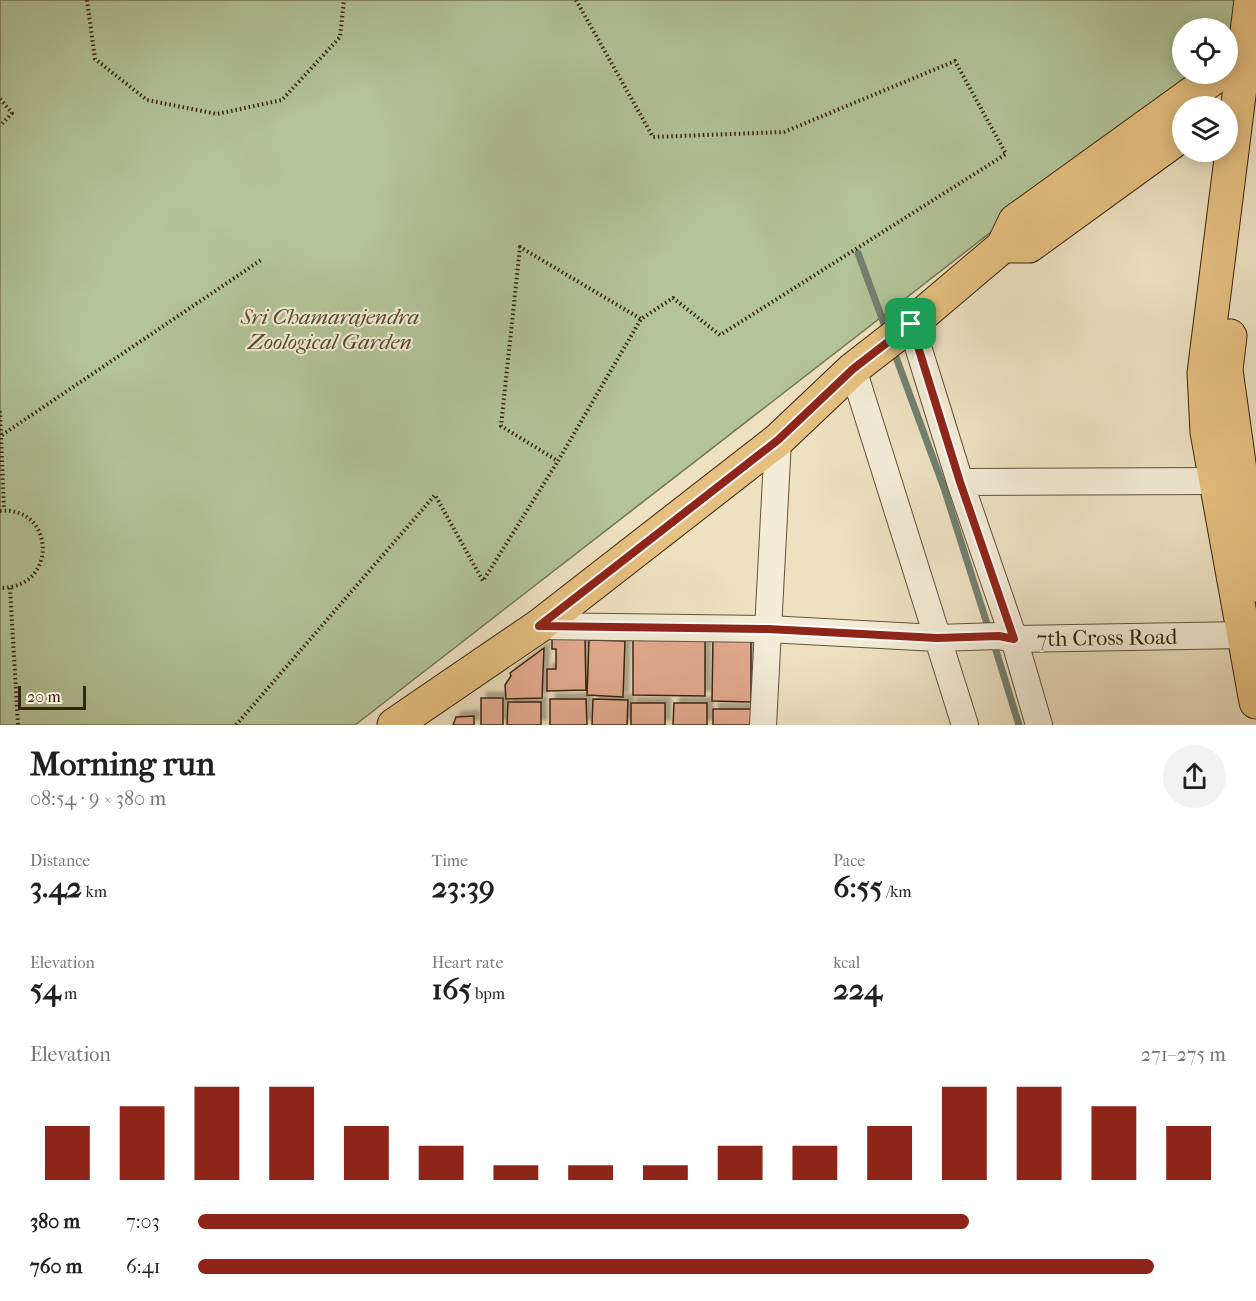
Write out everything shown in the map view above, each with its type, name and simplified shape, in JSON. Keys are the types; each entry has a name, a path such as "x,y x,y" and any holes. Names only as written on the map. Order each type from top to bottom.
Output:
{"main road":[{"path":"1238,73 1251,0"},
{"path":"394,725 539,626 778,440 856,366 1003,246 1015,221 1229,84"},
{"path":"1236,84 1204,373 1207,432 1256,702"},
{"path":"1256,138 1226,370 1256,588"},
{"path":"1003,246 1029,246 1172,142"}],"street":[{"path":"906,327 960,482 1007,638 1039,725"},
{"path":"856,366 965,725"},
{"path":"763,725 778,440"},
{"path":"960,482 1215,481"},
{"name":"7th Cross Road","path":"539,626 768,629 937,638 1243,635"}],"path":[{"path":"87,0 95,59 147,100 217,114 282,100 340,37 344,0"},
{"path":"236,725 435,495 483,581 558,461 641,319 673,298 720,335 1006,154 955,61 784,132 653,137 576,0"},
{"path":"0,99 12,113 0,126"},
{"path":"558,461 501,426 520,247 641,319"},
{"path":"2,435 261,260"},
{"path":"0,411 2,511 17,512 28,518 37,528 43,546 40,565 33,576 22,584 0,588"},
{"path":"10,588 18,725"}],"green space":[{"name":"Sri Chamarajendra Zoological Garden","path":"0,0 1242,0 1243,36 1238,40 1238,18 1172,18 1172,84 1182,84 355,725 0,725"}],"building":[{"path":"585,637 586,690 547,691 547,669 556,669 556,649 552,649 552,638"},
{"path":"713,637 751,638 751,702 712,701"},
{"path":"633,639 705,640 705,696 633,695"},
{"path":"589,640 625,641 623,697 587,695"},
{"path":"544,648 542,698 506,699 505,685 511,676 510,673"},
{"path":"481,698 503,698 503,725 481,725"},
{"path":"550,699 586,699 587,725 550,725"},
{"path":"593,699 628,700 627,725 592,725"},
{"path":"508,702 541,702 541,725 507,725"},
{"path":"631,703 665,703 665,725 631,725"},
{"path":"674,703 707,703 707,725 673,725"},
{"path":"713,709 753,709 753,725 713,725"},
{"path":"474,716 474,725 453,725 456,717"}],"waterway":[{"path":"858,253 887,332"},
{"path":"893,349 944,488 989,630"},
{"path":"993,641 1019,725"}],"route":[{"path":"911,324 960,482 1014,639 999,636 937,638 768,629 539,626 778,440 853,369 911,324"}]}
